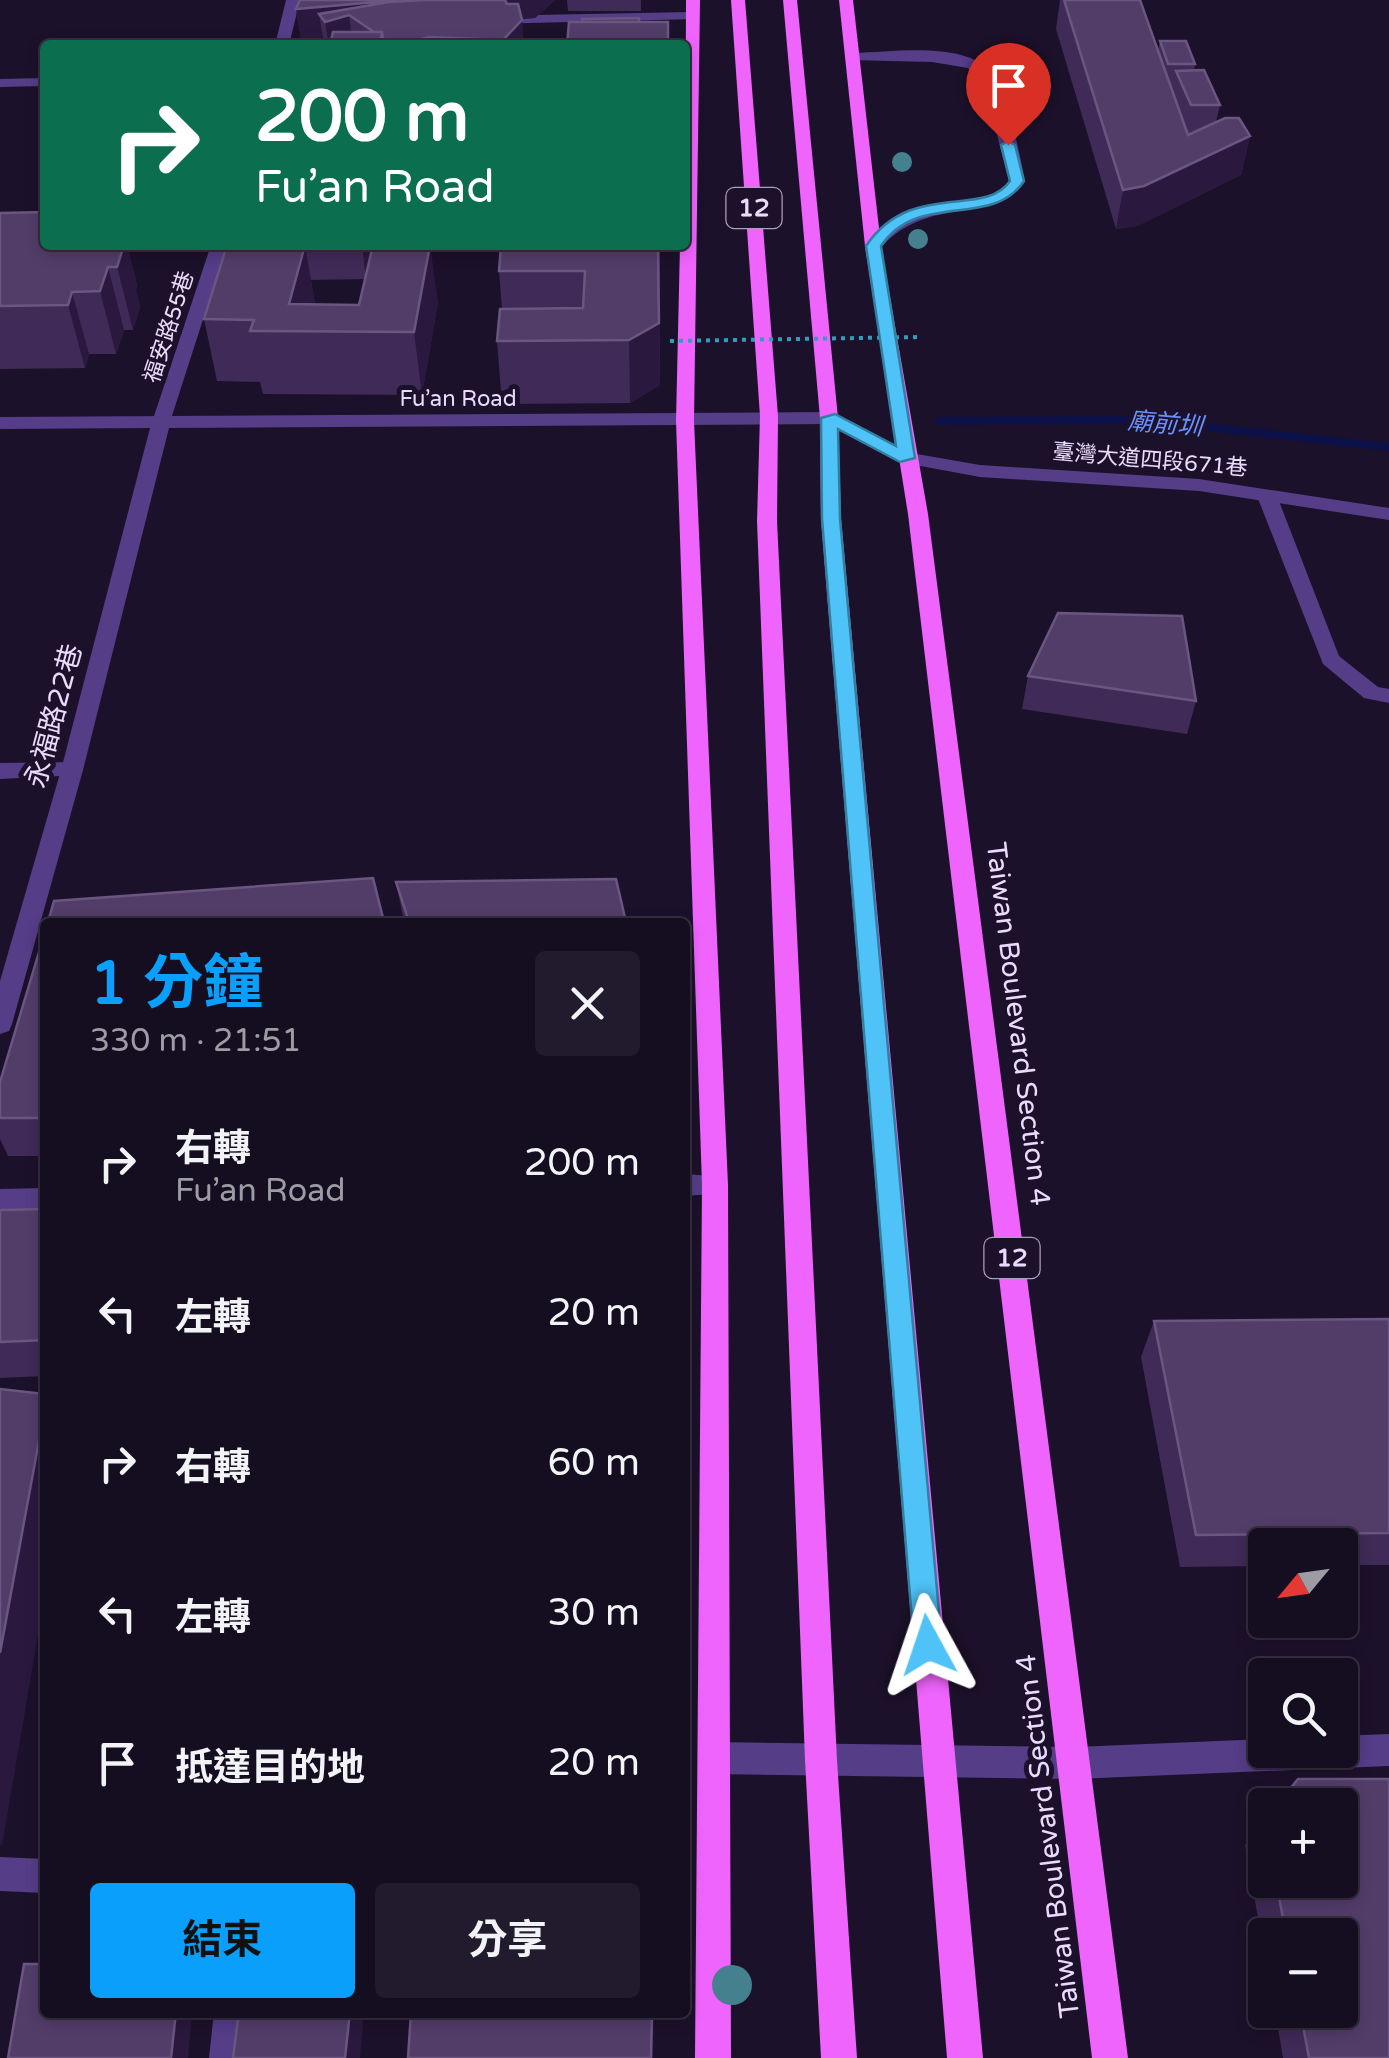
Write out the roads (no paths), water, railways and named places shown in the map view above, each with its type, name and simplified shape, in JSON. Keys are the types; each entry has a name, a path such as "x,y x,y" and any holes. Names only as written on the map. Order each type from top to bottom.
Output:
{"main road":[{"name":"12","path":"738,0 770,416 767,521 821,1760 838,2058"},
{"name":"12","path":"790,0 830,418 831,519 965,2058"},
{"name":"Taiwan Boulevard Section 4","path":"846,0 874,246 918,514 1110,2058"},
{"name":"12","path":"690,126 692,8"},
{"name":"12","path":"688,250 685,421 715,1185 713,2058"}],"street":[{"path":"283,40 294,0"},
{"path":"470,22 692,8"},
{"path":"854,57 932,59 973,66 991,84 1017,181 1008,194 998,199 909,213 885,229 874,246"},
{"path":"0,82 40,82"},
{"name":"福安路55巷","path":"161,422 218,250"},
{"name":"Fu’an Road","path":"0,423 830,418 906,458"},
{"name":"永福路22巷","path":"0,1024 72,770 161,422"},
{"name":"臺灣大道四段671巷","path":"906,458 980,471 1199,485 1389,514"},
{"path":"1267,496 1330,659 1372,694 1389,696"},
{"path":"0,771 72,770"},
{"path":"690,1186 715,1185"},
{"path":"0,1200 40,1199"},
{"path":"714,1758 1075,1762 1389,1750"},
{"path":"0,1874 40,1876"},
{"path":"227,2058 231,2018"}],"waterway":[{"name":"廟前圳","path":"939,421 1139,420 1389,447"}]}
